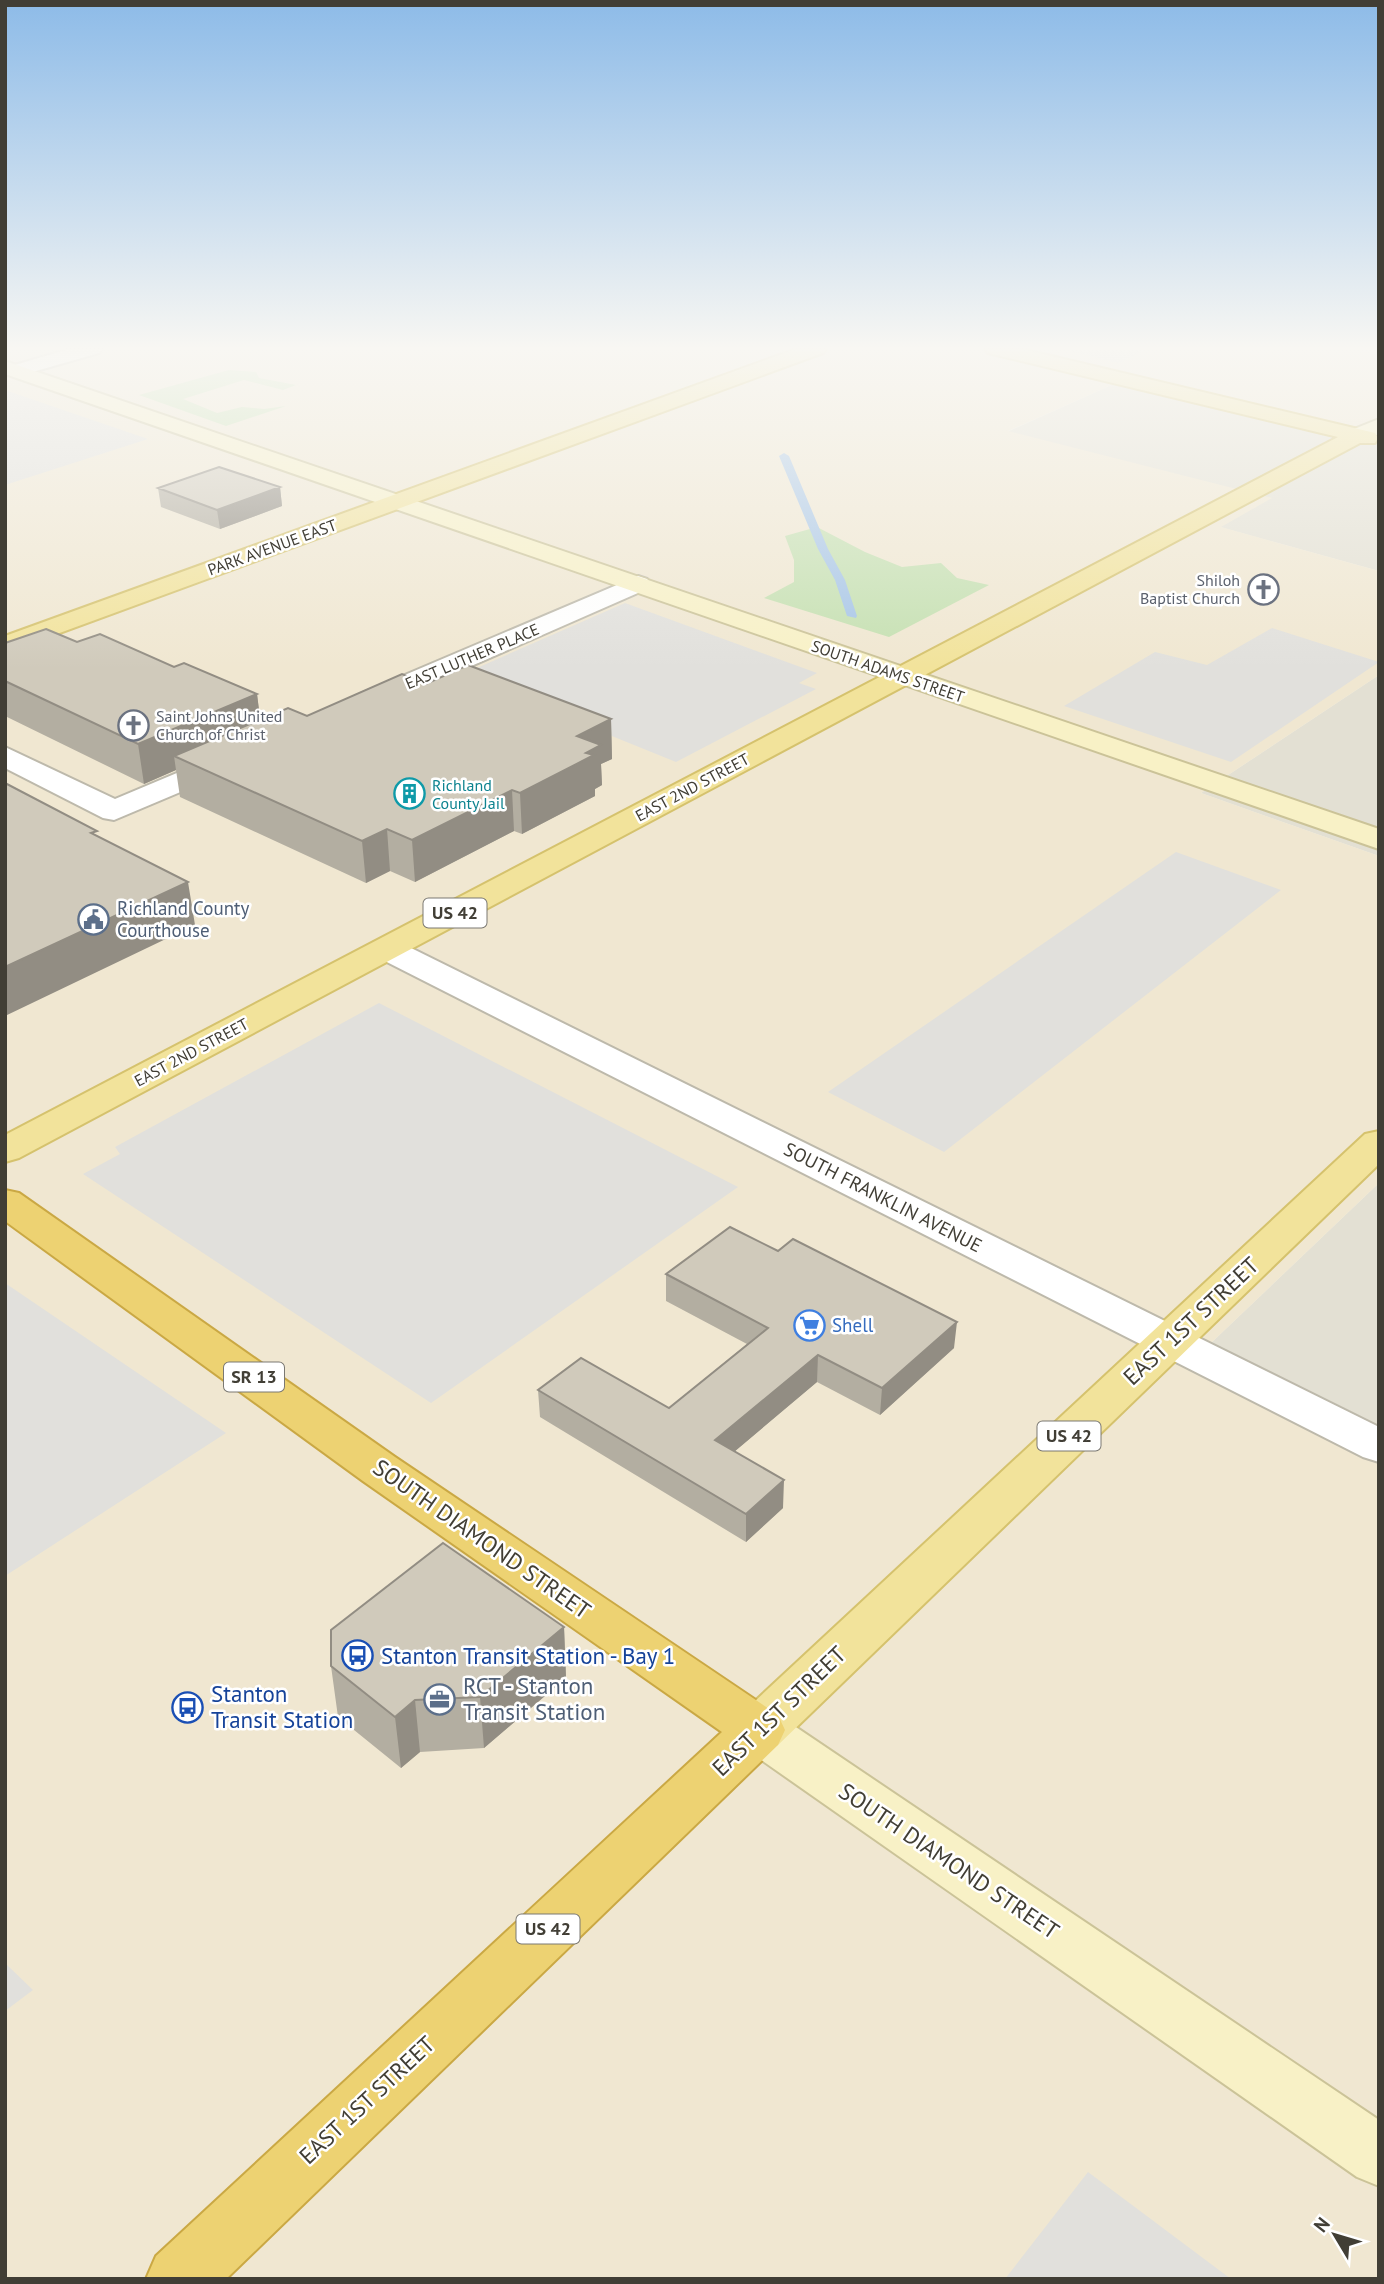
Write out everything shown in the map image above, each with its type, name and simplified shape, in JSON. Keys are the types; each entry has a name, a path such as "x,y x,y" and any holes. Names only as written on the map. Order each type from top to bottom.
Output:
{"highway":[{"name":"SOUTH DIAMOND STREET","path":"5,1202 379,1469 759,1730"},
{"name":"EAST 1ST STREET","path":"179,2279 759,1730"}],"main road":[{"name":"SOUTH ADAMS STREET","path":"262,456 1379,840"},
{"name":"PARK AVENUE EAST","path":"5,645 523,456"},
{"name":"EAST 2ND STREET","path":"5,1150 904,676 1330,456"},
{"name":"EAST 1ST STREET","path":"759,1730 1379,1142"},
{"name":"SOUTH DIAMOND STREET","path":"759,1730 1379,2156"}],"street":[{"name":"EAST LUTHER PLACE","path":"350,709 638,584"},
{"path":"5,756 114,811 250,752"},
{"name":"SOUTH FRANKLIN AVENUE","path":"387,949 1379,1446"}],"shaded area":[{"path":"5,456 1105,456 1272,498 1221,527 1379,571 1379,675 1201,793 1379,856 1379,1183 1211,1343 1379,1425 1379,2279 5,2279"},
{"path":"5,456 96,456 5,485"},
{"path":"1100,456 1379,456 1379,571 1220,527 848,496 1271,499"},
{"path":"625,603 817,673 799,683 816,689 676,762 461,675"},
{"path":"1272,628 1379,662 1231,762 1064,706 1155,652 1207,665"},
{"path":"1379,675 1379,856 1201,793"},
{"path":"1176,852 1281,890 944,1152 828,1092"},
{"path":"379,1003 738,1187 431,1403 83,1174 120,1154 115,1147"},
{"path":"1379,1183 1379,1425 1211,1343"},
{"path":"5,1283 226,1433 5,1576"},
{"path":"5,1963 33,1990 5,2011"},
{"path":"1088,2172 1231,2279 1005,2279"}],"green space":[{"path":"817,527 865,552 902,567 941,563 957,578 989,585 889,637 764,598 794,582 794,560 785,536"}],"building":[{"path":"219,467 280,487 217,510 158,488"},
{"path":"46,629 77,642 100,634 174,667 184,663 257,694 138,744 5,681 5,643"},
{"path":"468,665 611,719 577,736 601,745 586,753 594,755 520,793 512,790 412,840 387,829 362,841 174,756 288,708 307,716 402,674 426,684"},
{"path":"5,783 97,831 91,833 188,882 5,967"},
{"path":"730,1227 778,1251 793,1239 957,1322 882,1388 818,1355 715,1440 784,1480 746,1514 538,1390 581,1358 669,1408 768,1328 666,1274"},
{"path":"443,1543 564,1627 480,1697 415,1700 395,1717 331,1666 331,1630"}],"waterway":[{"path":"784,456 823,549 840,580 852,616"}],"place":[{"name":"Shiloh Baptist Church","path":"1263,589"},
{"name":"Saint Johns United Church of Christ","path":"133,725"},
{"name":"Richland County Jail","path":"409,794"},
{"name":"Richland County Courthouse","path":"94,919"},
{"name":"Shell","path":"809,1325"},
{"name":"Stanton Transit Station - Bay 1","path":"358,1656"},
{"name":"RCT - Stanton Transit Station","path":"440,1699"},
{"name":"Stanton Transit Station","path":"188,1707"}]}
